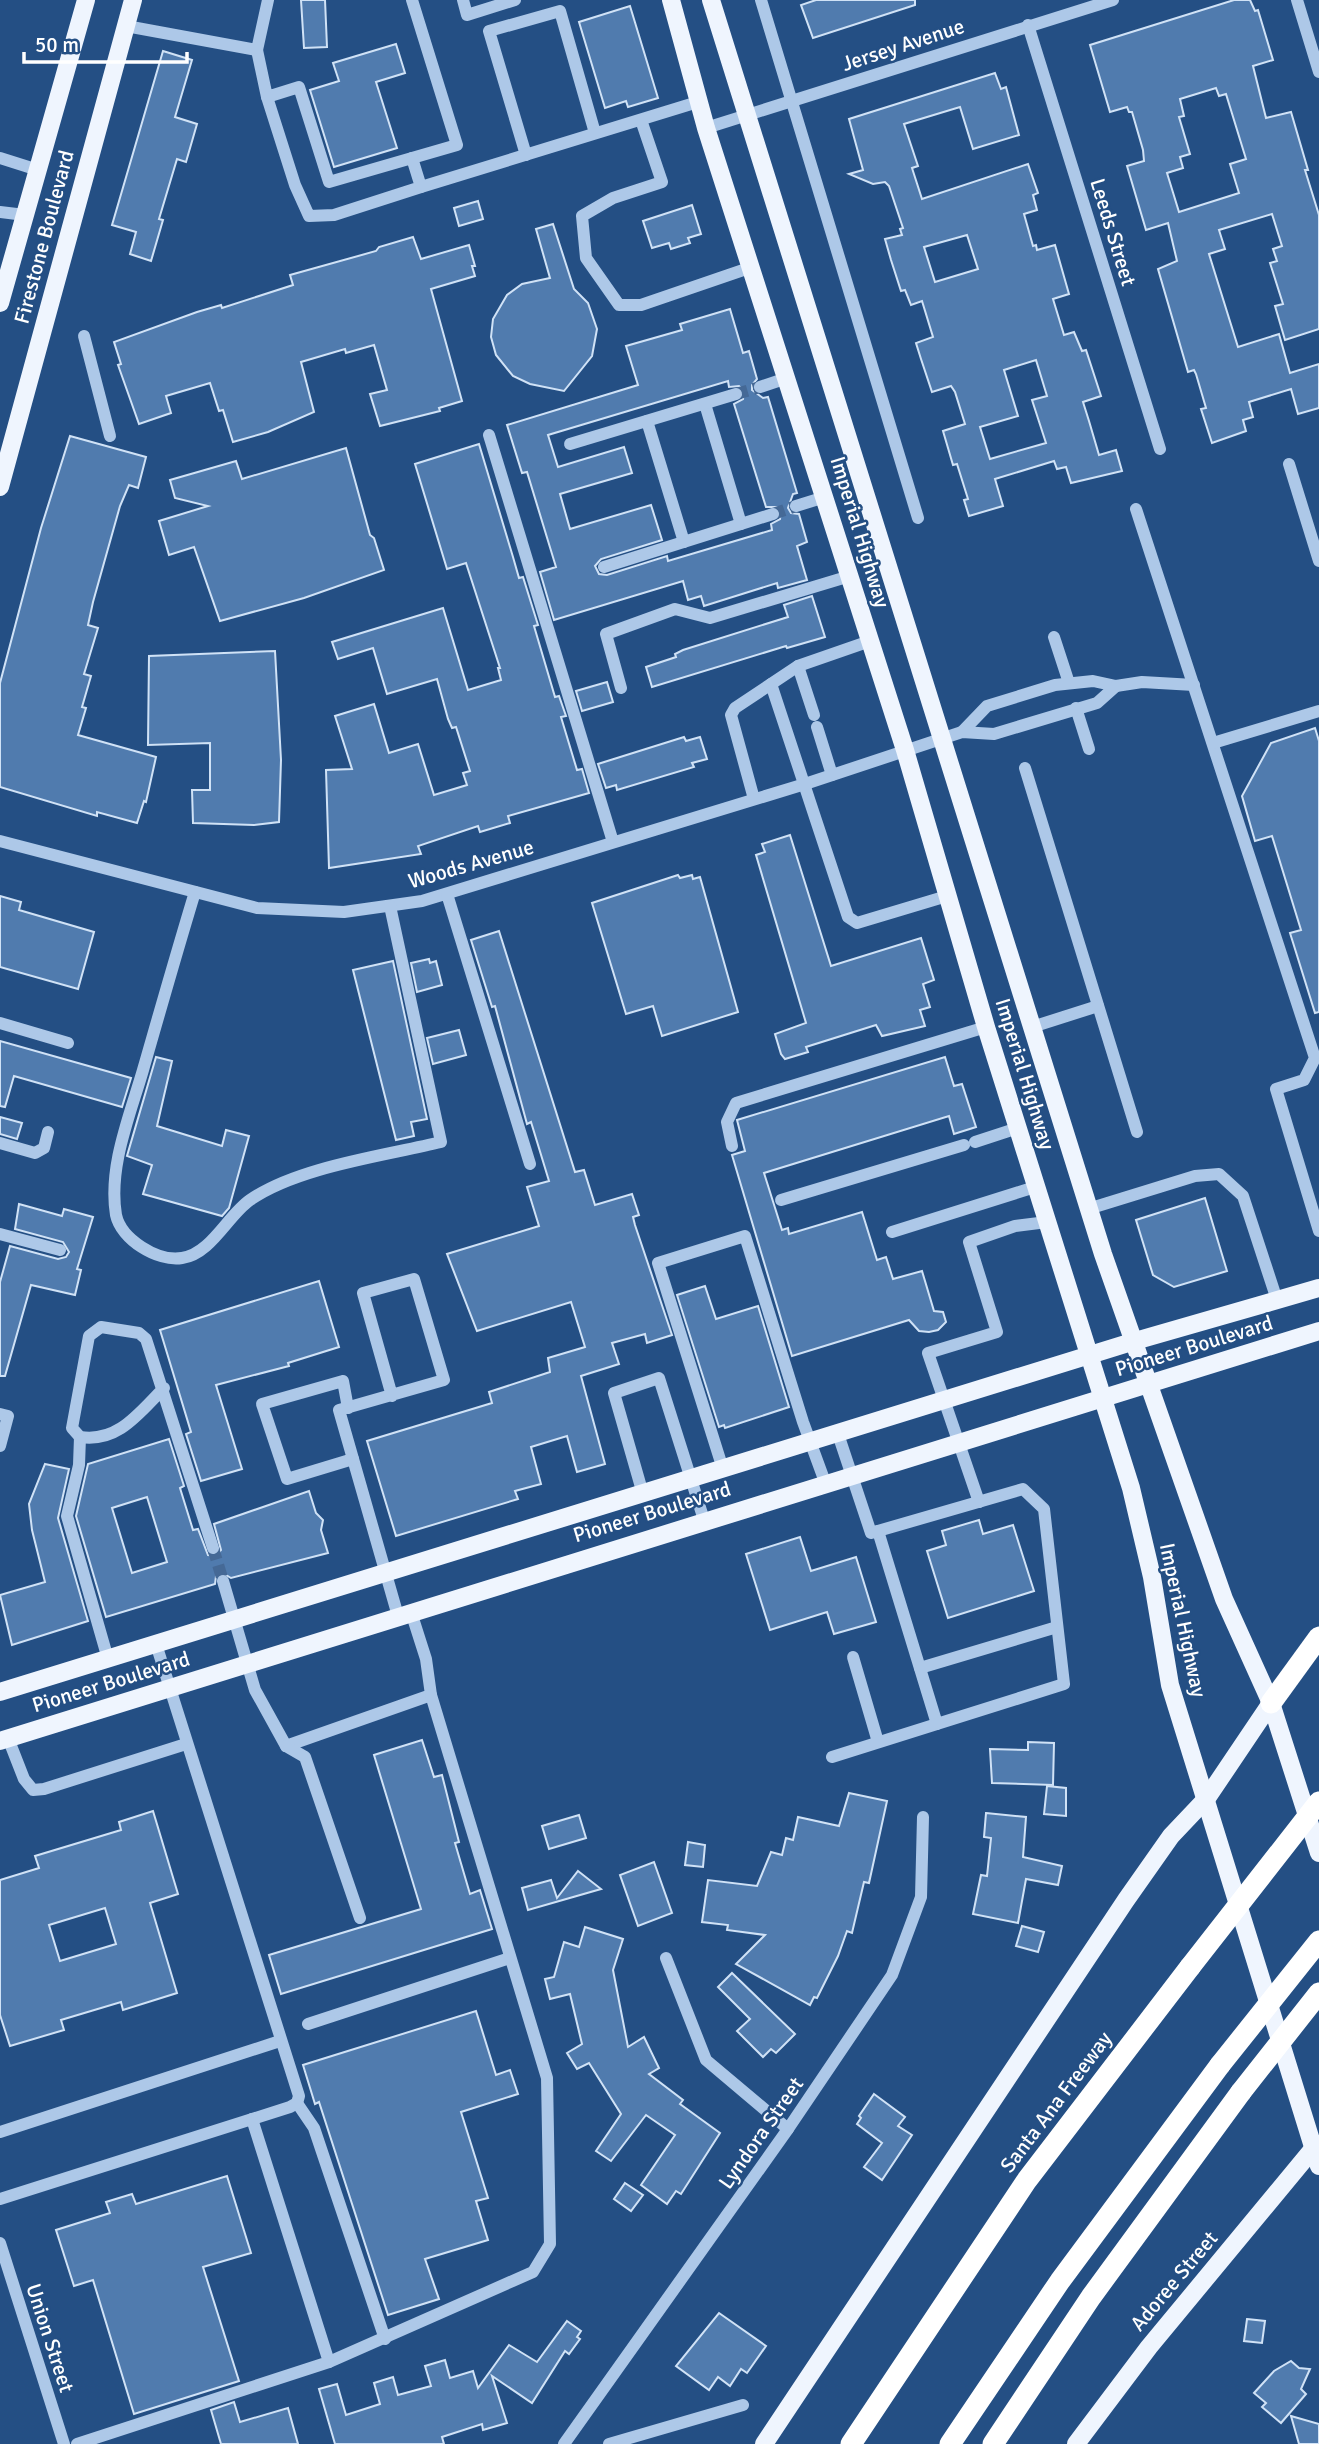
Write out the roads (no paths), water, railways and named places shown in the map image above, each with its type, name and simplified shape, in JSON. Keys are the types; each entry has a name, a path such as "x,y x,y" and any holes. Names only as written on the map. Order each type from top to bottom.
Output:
{"highway":[{"path":"1270,1703 1319,1637"},
{"name":"Santa Ana Freeway","path":"851,2444 1027,2180 1319,1802"},
{"path":"950,2444 1060,2281 1220,2065 1319,1941"},
{"path":"993,2444 1091,2297 1241,2092 1319,1993"}],"main road":[{"name":"Firestone Boulevard","path":"0,303 86,0"},
{"name":"Firestone Boulevard","path":"0,487 133,0"},
{"name":"Imperial Highway","path":"671,0 701,101 706,128 905,750 986,1027 1102,1398 1140,1525 1170,1685 1317,2152"},
{"name":"Imperial Highway","path":"711,0 1088,1209 1224,1599 1270,1703 1319,1853"},
{"name":"Pioneer Boulevard","path":"0,1692 1319,1287"},
{"name":"Pioneer Boulevard","path":"4,1740 825,1482 1319,1331"},
{"path":"764,2444 1126,1900 1171,1836 1207,1798 1270,1703"},
{"name":"Adoree Street","path":"1076,2444 1142,2356 1317,2152"}],"street":[{"path":"268,0 257,50 267,97 295,185 309,216 334,215 701,101"},
{"path":"267,97 299,87 329,181 457,145 412,0"},
{"path":"463,0 467,15 514,0"},
{"path":"761,0 918,518"},
{"name":"Jersey Avenue","path":"706,128 1113,0"},
{"path":"1297,0 1319,72"},
{"path":"526,155 489,31 560,11 595,133"},
{"name":"Leeds Street","path":"1028,25 1160,449"},
{"path":"126,26 257,50"},
{"path":"641,120 662,182 613,198 582,216 586,258 619,305 641,305 752,267"},
{"path":"0,158 38,170"},
{"path":"412,158 421,187"},
{"path":"0,212 25,215"},
{"path":"84,336 110,436"},
{"path":"760,387 788,378"},
{"path":"570,444 736,394"},
{"path":"705,404 741,524"},
{"path":"647,421 684,542"},
{"path":"489,435 613,842"},
{"path":"1289,464 1319,561"},
{"path":"796,506 825,497"},
{"path":"1136,509 1315,1058 1304,1080 1276,1089 1319,1231"},
{"path":"604,567 773,514"},
{"path":"621,688 606,634 675,609 710,618 850,576"},
{"path":"1054,638 1069,683"},
{"path":"754,799 731,715 734,708 798,666 870,641"},
{"path":"798,666 832,775"},
{"path":"962,732 987,706 1069,683 1093,681 1116,686 1142,682 1194,685"},
{"path":"771,684 848,917 857,923 947,896"},
{"path":"962,732 994,734 1097,703 1116,686"},
{"path":"1076,708 1089,749"},
{"path":"1213,743 1319,710"},
{"name":"Woods Avenue","path":"0,841 257,908 344,912 447,894 805,784 962,732"},
{"path":"1025,768 1137,1132"},
{"path":"195,892 128,1121 114,1182 117,1215 130,1240 166,1256 182,1258 212,1238 245,1203 283,1181 441,1142 390,906"},
{"path":"447,894 530,1164"},
{"path":"1032,1027 1098,1006"},
{"path":"0,1023 68,1043"},
{"path":"732,1146 727,1122 736,1103 986,1027"},
{"path":"781,1200 1018,1129"},
{"path":"0,1143 35,1153 44,1148 48,1132"},
{"path":"1088,1209 1195,1176 1219,1174 1243,1196 1277,1300"},
{"path":"892,1232 1035,1186"},
{"path":"979,1502 961,1442 946,1400 936,1382 928,1353 997,1332 969,1242 1015,1226 1046,1222"},
{"path":"0,1234 60,1250"},
{"path":"723,1469 658,1263 745,1236 825,1482"},
{"path":"77,2444 329,2362 384,2339 533,2272 550,2244 547,2078 431,1695 426,1659 386,1573 339,1410 392,1396 444,1380 414,1279 363,1293 392,1396"},
{"path":"164,1388 121,1431 94,1439 80,1437 72,1428 89,1336 101,1327 139,1333 146,1339 164,1388 213,1548"},
{"path":"643,1494 614,1393 655,1379 662,1382 704,1520"},
{"path":"348,1408 343,1381 262,1404 286,1479 353,1459"},
{"path":"0,1414 8,1416 0,1446"},
{"path":"832,1757 1064,1684 1044,1508 1023,1489 871,1533 838,1434"},
{"path":"80,1437 79,1465 67,1516 108,1659"},
{"path":"878,1531 937,1724"},
{"path":"223,1581 255,1690 286,1746 304,1757 360,1918"},
{"path":"920,1668 1057,1627"},
{"path":"156,1644 299,2096 297,2103"},
{"path":"853,1657 878,1742"},
{"path":"286,1746 431,1695"},
{"path":"4,1740 24,1779 33,1790 44,1789 186,1744"},
{"name":"Lyndora Street","path":"564,2444 789,2129 892,1975 921,1897 923,1818"},
{"path":"308,2024 510,1958"},
{"path":"666,1958 706,2060 789,2129"},
{"path":"0,2132 280,2041"},
{"path":"297,2103 314,2128 384,2339"},
{"path":"0,2199 297,2103"},
{"path":"252,2119 329,2362"},
{"name":"Union Street","path":"0,2243 64,2444"},
{"path":"609,2444 743,2405"}],"tunnel":[{"path":"736,394 760,387"},
{"path":"773,514 796,506"},
{"path":"213,1548 223,1581"}]}
